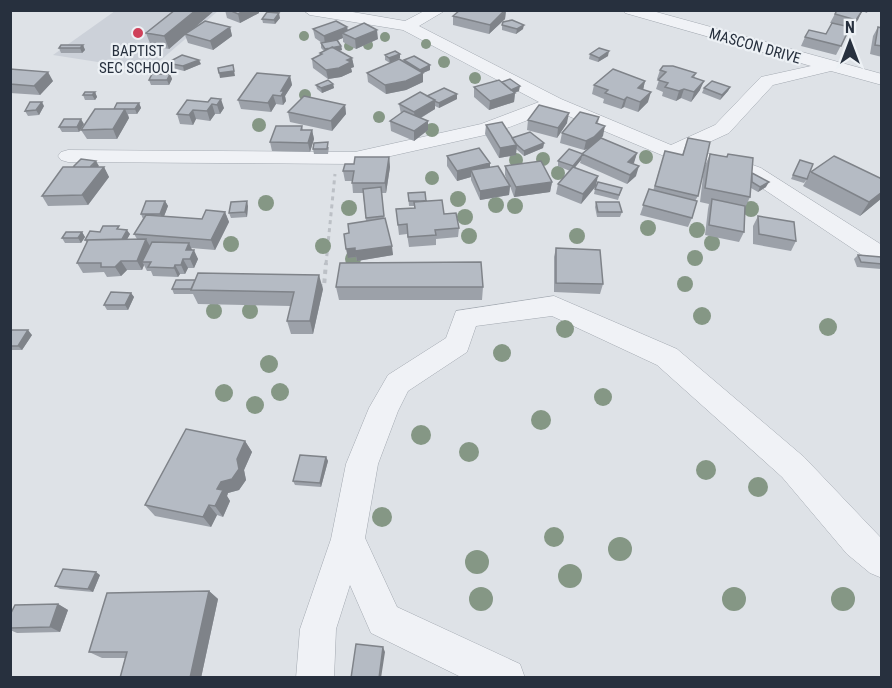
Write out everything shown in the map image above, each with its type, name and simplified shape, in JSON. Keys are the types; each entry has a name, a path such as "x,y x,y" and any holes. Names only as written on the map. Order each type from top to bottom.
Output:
{"street":[{"path":"310,10 407,26 554,103 671,152 735,165 754,172 882,257"},
{"path":"407,26 440,10"},
{"name":"MASCON DRIVE","path":"630,10 827,67 882,80"},
{"path":"671,152 722,129 767,81 827,67"},
{"path":"68,156 355,158 487,129 554,103"},
{"path":"315,678 318,629 348,538 362,464 384,408 398,383 457,344 465,318 554,306 668,357 793,467 859,542 882,561"},
{"path":"348,538 384,620 506,678"}],"path":[{"path":"313,286 324,286 337,158"}],"shaded area":[{"name":"BAPTIST SEC SCHOOL","path":"115,11 218,11 149,70 53,55"}],"building":[{"path":"175,10 196,10 164,36 146,33"},
{"path":"229,10 244,10 238,14"},
{"path":"460,10 505,10 490,25 453,16"},
{"path":"837,10 862,11 856,20 835,14"},
{"path":"267,12 279,13 274,20 262,19"},
{"path":"512,20 524,25 517,29 502,25 503,22"},
{"path":"205,21 230,27 210,41 185,34"},
{"path":"336,21 347,27 324,36 313,29"},
{"path":"364,23 377,30 355,39 342,33"},
{"path":"832,23 850,27 841,46 805,37 809,30 826,34"},
{"path":"878,27 882,28 882,46 875,45"},
{"path":"337,40 341,46 325,49 321,43"},
{"path":"61,45 83,45 80,48 59,48"},
{"path":"332,47 352,58 347,60 351,62 339,68 326,70 312,59"},
{"path":"599,48 609,51 599,58 590,54"},
{"path":"395,51 400,54 389,58 385,55"},
{"path":"182,55 199,60 183,66 167,63"},
{"path":"414,56 430,65 420,70 404,60"},
{"path":"399,59 423,73 406,81 385,85 367,73"},
{"path":"233,65 234,71 219,73 218,68"},
{"path":"663,66 673,66 696,73 692,77 704,81 694,92 665,87 668,83 658,80 666,72 660,70"},
{"path":"10,69 48,72 34,86 10,84"},
{"path":"613,69 645,81 638,88 651,92 640,102 627,97 624,100 605,93 608,90 594,85"},
{"path":"257,73 290,76 281,91 284,91 281,96 273,95 268,103 238,100"},
{"path":"152,74 170,74 167,80 149,80"},
{"path":"510,79 520,86 511,90 502,82"},
{"path":"328,80 333,84 321,88 316,85"},
{"path":"499,80 515,93 490,101 474,87"},
{"path":"712,81 730,87 722,95 704,88"},
{"path":"444,88 457,94 439,103 427,96"},
{"path":"85,92 95,92 92,95 83,95"},
{"path":"420,92 435,100 414,112 399,104"},
{"path":"304,96 345,105 331,121 288,112"},
{"path":"211,98 221,99 217,105 212,104 207,111 193,110 189,115 177,114 187,100 208,102"},
{"path":"30,102 42,102 36,110 25,111"},
{"path":"117,103 139,103 135,109 114,109"},
{"path":"539,105 569,113 558,128 528,120"},
{"path":"95,109 125,109 113,129 81,130"},
{"path":"404,111 428,121 414,131 390,121"},
{"path":"580,112 599,117 596,123 605,126 594,137 586,141 562,133"},
{"path":"64,119 81,119 77,127 59,127"},
{"path":"502,122 517,145 500,148 486,125"},
{"path":"276,126 302,126 301,130 312,130 308,143 270,142"},
{"path":"530,132 544,143 524,151 512,138"},
{"path":"601,138 637,153 628,162 639,166 630,175 582,154"},
{"path":"688,138 710,142 698,196 655,186 665,151 683,155"},
{"path":"328,142 327,149 313,149 314,143"},
{"path":"479,148 490,163 457,171 447,156"},
{"path":"569,149 583,154 573,166 558,161"},
{"path":"710,154 753,158 750,197 705,188"},
{"path":"834,156 882,179 882,192 869,202 811,172"},
{"path":"355,157 389,157 385,183 352,183 354,171 343,171 345,164 354,164"},
{"path":"81,159 96,161 90,167 73,167"},
{"path":"800,160 813,164 807,179 793,175"},
{"path":"541,161 552,182 516,187 505,166"},
{"path":"498,166 510,186 480,191 471,170"},
{"path":"63,167 104,167 82,195 42,196"},
{"path":"573,167 598,176 583,194 558,184"},
{"path":"752,173 769,182 760,187 752,182"},
{"path":"598,182 622,188 619,195 595,189"},
{"path":"381,187 384,216 366,218 363,189"},
{"path":"649,189 697,201 692,218 643,205"},
{"path":"425,192 426,201 409,201 408,193"},
{"path":"712,199 745,206 744,232 709,225"},
{"path":"442,200 444,214 456,213 459,228 435,230 436,235 408,237 407,224 398,225 396,209 415,208 414,202"},
{"path":"146,201 165,201 160,214 141,214"},
{"path":"247,201 245,212 229,213 231,202"},
{"path":"596,202 619,202 622,212 598,212"},
{"path":"206,210 225,212 211,240 134,234 146,215 202,219"},
{"path":"758,216 794,222 796,241 759,234"},
{"path":"385,218 392,246 355,251 355,248 346,249 344,234 349,233 348,224"},
{"path":"103,226 119,226 117,229 127,230 122,239 85,240 90,231 100,232"},
{"path":"66,232 82,232 78,238 62,238"},
{"path":"146,239 137,261 121,261 115,267 101,267 101,263 77,263 88,240"},
{"path":"152,242 189,243 186,250 194,250 190,259 183,259 181,265 175,265 174,268 148,267 151,262 142,262"},
{"path":"556,248 600,250 603,284 556,283"},
{"path":"858,255 881,257 882,264 861,262"},
{"path":"481,262 483,287 336,287 340,263"},
{"path":"198,273 319,275 310,321 287,321 294,292 191,290"},
{"path":"176,280 195,280 191,289 172,289"},
{"path":"111,292 131,293 125,305 104,305"},
{"path":"10,330 28,330 18,346 10,346"},
{"path":"186,429 245,441 237,459 239,469 232,479 221,482 217,489 223,490 215,506 209,505 203,517 145,505"},
{"path":"300,455 326,457 320,483 293,481"},
{"path":"63,569 96,572 88,589 55,586"},
{"path":"209,591 190,678 120,678 127,652 89,652 107,593"},
{"path":"58,604 50,627 10,628 10,615 15,605"},
{"path":"356,644 383,647 379,678 351,678"}],"place":[{"name":"BAPTIST SEC SCHOOL","path":"138,33"}]}
